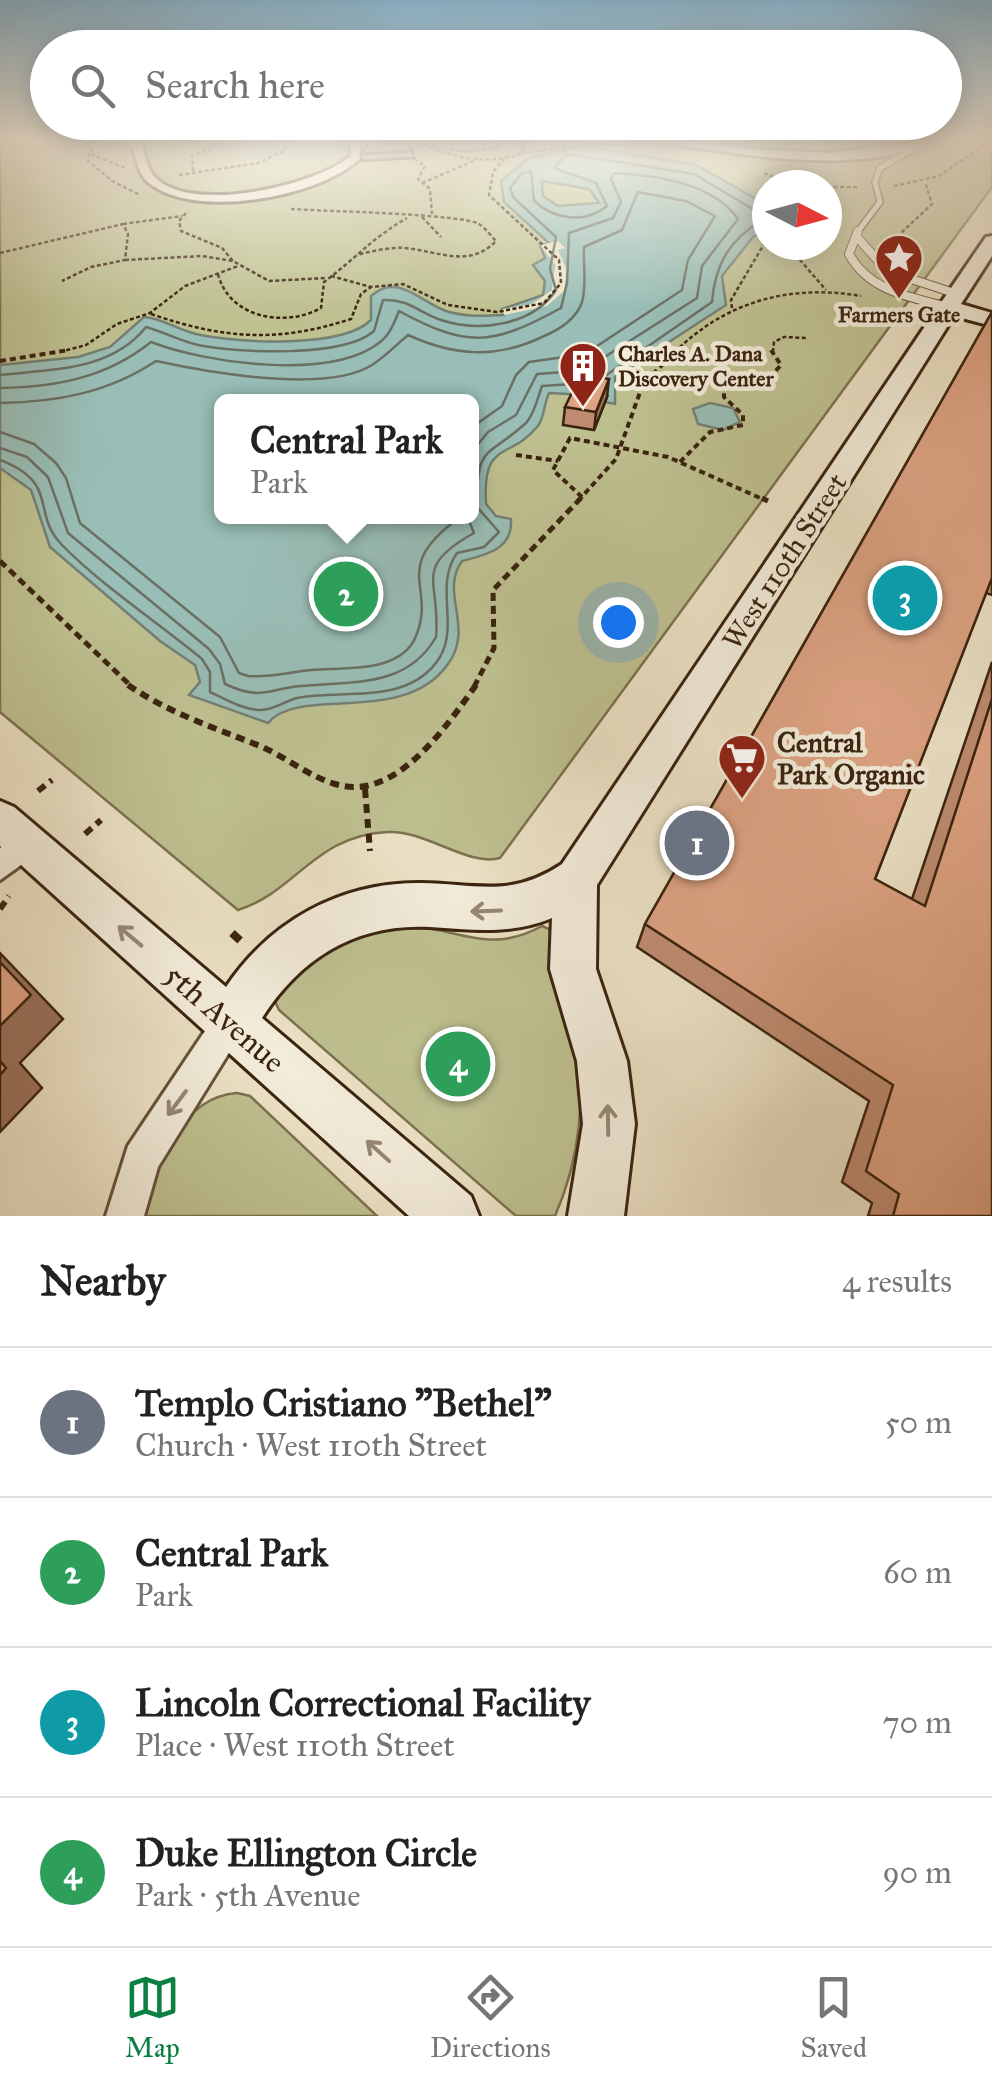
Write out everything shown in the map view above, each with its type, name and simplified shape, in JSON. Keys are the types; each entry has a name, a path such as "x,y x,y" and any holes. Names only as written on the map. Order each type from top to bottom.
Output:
{"main road":[{"name":"West 110th Street","path":"576,880 992,241"},
{"path":"953,301 992,303"},
{"path":"953,301 992,320"},
{"name":"5th Avenue","path":"8,844 232,1022 450,1216"},
{"path":"232,1022 268,966 305,937 343,916 397,905 496,912 555,896 576,880"},
{"path":"576,880 573,969 602,1062 609,1124 596,1216"}],"street":[{"path":"125,1216 141,1159 232,1022"}],"lane":[{"path":"880,196 878,207 848,254 863,275 891,290 953,301"},
{"path":"857,236 887,271 953,301"}],"path":[{"path":"431,196 432,214"},
{"path":"182,216 181,231 222,248 238,266 270,280 329,277 371,286 403,284 448,305 503,312 544,303 558,290 561,266 544,244 491,196"},
{"path":"896,256 896,239 932,204 929,196"},
{"path":"0,252 123,224 182,216 190,210"},
{"path":"285,210 407,218 432,214 478,223 496,243 481,252 453,258 395,248 356,255"},
{"path":"422,217 441,237"},
{"path":"218,274 227,301 291,318 319,310 320,290 329,277 371,237 407,218"},
{"path":"123,224 128,234 126,260"},
{"path":"62,280 126,260 187,256 233,261"},
{"path":"732,308 731,300 755,260"},
{"path":"800,260 826,290"},
{"path":"0,361 72,350 95,342 130,318 150,313 184,286 238,266"},
{"path":"150,313 206,333 265,337 306,333 352,320 361,294 371,286"},
{"path":"0,561 113,674 137,691 209,730 268,749 324,782 365,788 395,776 480,682 494,648 491,598 499,579 604,476 620,448 650,372 732,308 766,296 826,290 866,298"},
{"path":"680,462 710,432 742,425 743,415 724,397 724,385 737,378 772,375 780,365 771,349 774,342 808,338"},
{"path":"623,412 632,414"},
{"path":"620,421 629,422"},
{"path":"582,498 553,470 570,438 680,462 768,501"},
{"path":"516,455 558,461"},
{"path":"38,791 52,780"},
{"path":"365,788 370,852"},
{"path":"85,834 100,820"},
{"path":"0,909 9,896"},
{"path":"232,932 245,945"}],"green space":[{"path":"0,196 752,196 752,260 842,260 842,196 986,196 500,858 474,857 402,833 363,835 324,853 258,902 238,910 0,712"},
{"path":"402,925 488,939 523,935 542,926 549,929 551,976 571,1034 580,1103 570,1173 555,1216 516,1216 279,1010 274,999 283,983 311,957 347,939"},
{"path":"237,1093 250,1096 377,1216 142,1216 163,1157 185,1121 217,1097"}],"water":[{"path":"503,196 543,196 558,206 599,203 594,196 752,197 752,238 722,276 726,305 615,377 615,404 605,402 607,396 549,393 537,427 493,460 488,469 486,504 496,516 511,519 507,538 496,549 462,561 454,585 458,624 455,650 448,664 429,683 406,694 303,707 283,712 268,723 189,695 200,682 195,665 160,641 50,547 31,490 0,468 0,365 78,357 110,347 144,317 196,334 236,340 288,341 337,336 371,320 371,296 390,287 409,291 453,313 504,315 502,309 543,295 545,281 533,265 545,258 540,245 549,243 504,202"},
{"path":"710,403 733,408 740,422 723,430 698,424 693,409"}],"pier":[{"path":"558,241 565,248 558,250 567,270 564,291 547,306 504,315 502,309 532,304 552,290 555,265 540,245"}],"building":[{"path":"992,312 992,578 875,879 925,906 992,699 992,1216 893,1216 899,1194 866,1171 893,1085 645,924"},
{"path":"581,374 609,379 596,412 565,407"},
{"path":"0,962 31,995 0,1026"}],"place":[{"name":"Farmers Gate","path":"899,300"},
{"name":"Charles A. Dana Discovery Center","path":"583,408"},
{"name":"Central Park","path":"346,594"},
{"name":"Lincoln Correctional Facility","path":"905,598"},
{"name":"Central Park Organic","path":"742,800"},
{"name":"Templo Cristiano \"Bethel\"","path":"697,843"},
{"name":"Duke Ellington Circle","path":"458,1064"}]}
